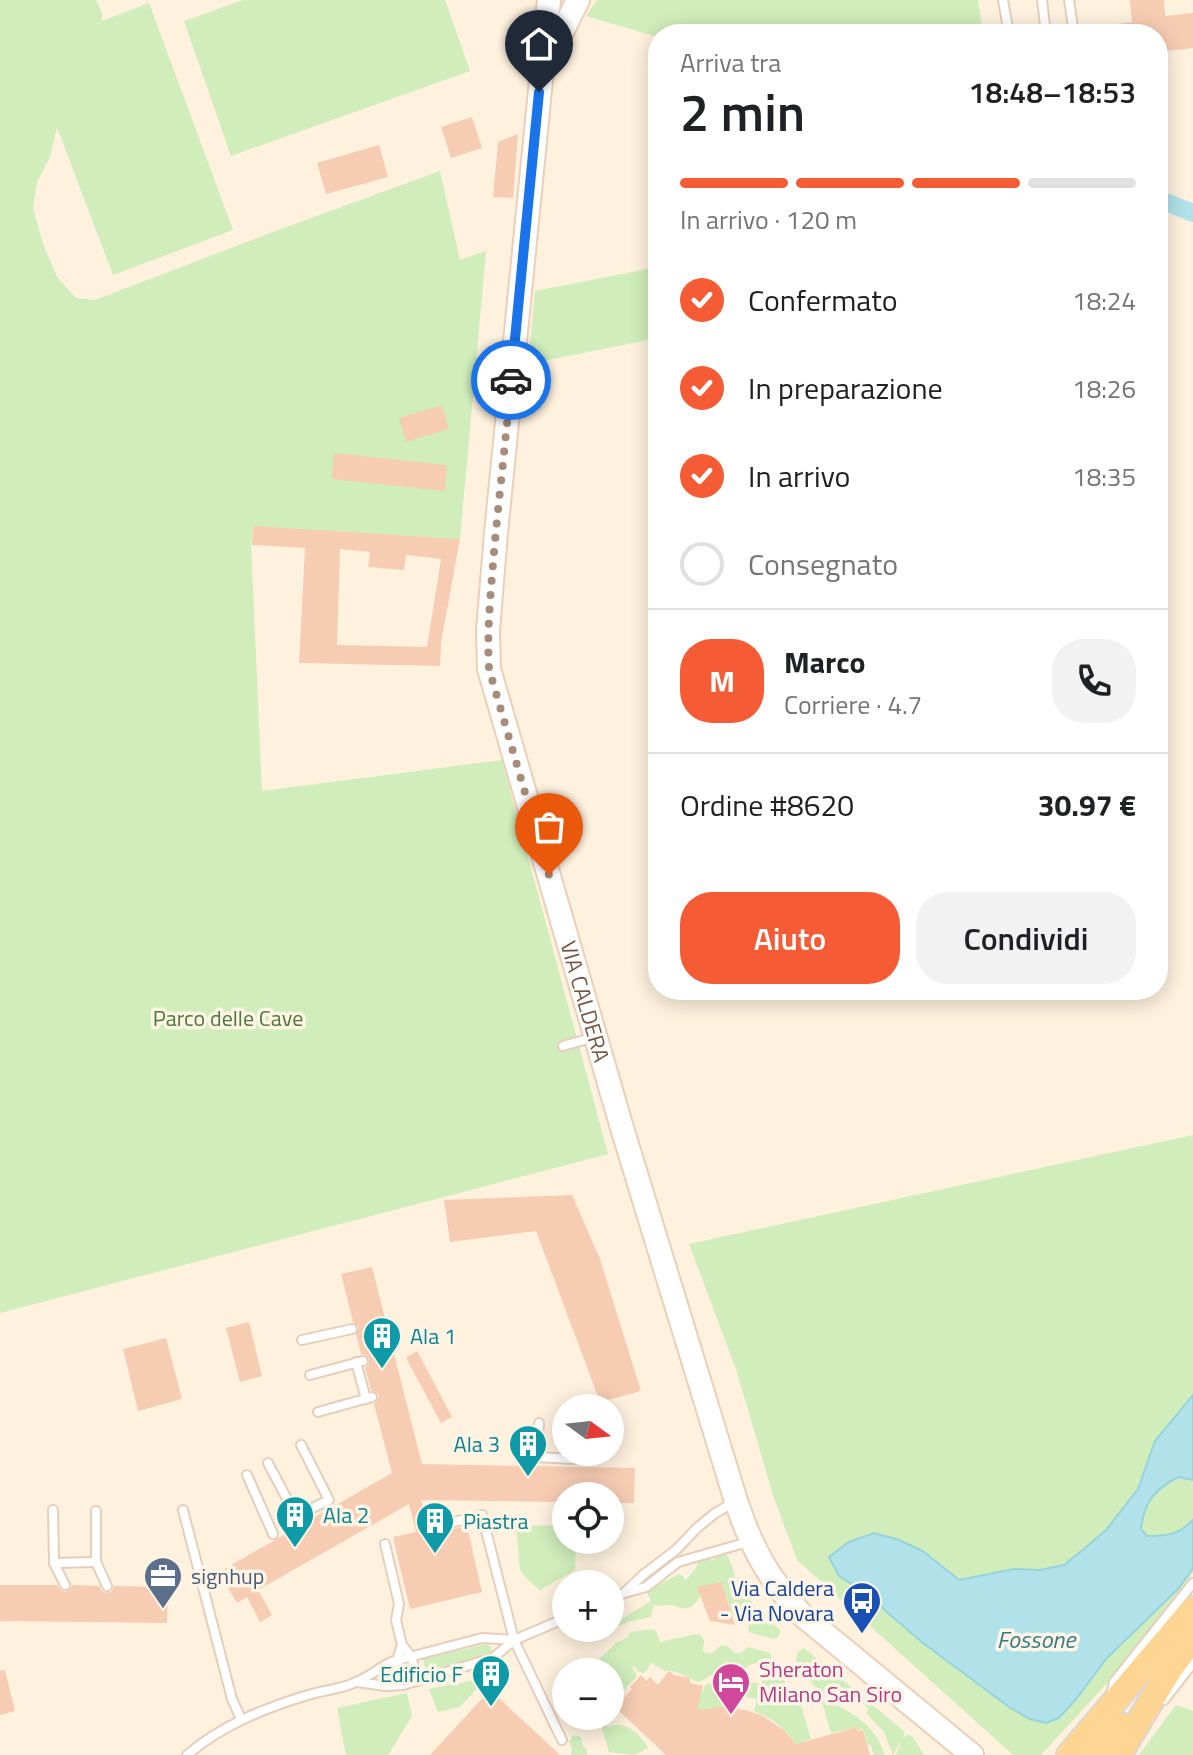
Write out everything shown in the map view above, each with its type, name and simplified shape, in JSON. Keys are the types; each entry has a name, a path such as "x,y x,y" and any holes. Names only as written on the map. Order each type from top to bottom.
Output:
{"main road":[{"path":"1069,1755 1193,1609"},
{"path":"1124,1746 1182,1666 1193,1638"},
{"path":"1098,1755 1182,1666"}],"street":[{"name":"VIA CALDERA","path":"549,0 496,533 488,630 489,669 636,1174 736,1501 758,1558 778,1589 802,1615 972,1755"},
{"path":"539,92 560,36 578,0"}],"lane":[{"path":"1003,0 1007,24"},
{"path":"1042,0 1045,24"},
{"path":"1069,0 1073,24"},
{"path":"563,1046 596,1037"},
{"path":"302,1340 352,1329"},
{"path":"310,1375 360,1362 369,1398 318,1412"},
{"path":"539,1423 537,1462 552,1461"},
{"path":"268,1463 298,1521 330,1503 301,1445"},
{"path":"247,1475 273,1534"},
{"path":"624,1593 714,1514 736,1501"},
{"path":"53,1510 54,1563 65,1585"},
{"path":"183,1510 232,1699 241,1719"},
{"path":"96,1511 96,1562 107,1586"},
{"path":"454,1522 482,1515 514,1640 562,1740"},
{"path":"624,1593 646,1587 678,1562 751,1541"},
{"path":"385,1544 399,1604 396,1620 402,1645 411,1656 418,1681"},
{"path":"54,1563 96,1562"},
{"path":"1106,1713 1114,1682 1193,1583"},
{"path":"357,1682 386,1686 418,1681 493,1658 514,1640 552,1624"},
{"path":"187,1755 241,1719 310,1694 357,1682 397,1660 482,1638 514,1640"},
{"path":"402,1645 397,1660 403,1685"}],"green space":[{"name":"Parco delle Cave","path":"0,0 96,0 102,21 149,3 233,230 113,275 57,127 50,157 37,182 33,208 57,277 76,298 95,300 440,171 460,260 486,251 460,539 253,527 251,546 262,791 502,760 608,1154 0,1313"},
{"path":"243,0 445,0 470,71 231,156 184,21"},
{"path":"597,0 978,0 982,24 648,24 648,34 586,16"},
{"path":"648,269 648,340 528,364 535,291"},
{"path":"1193,1135 1193,1573 1122,1667 1041,1755 1013,1755 797,1560 773,1495 736,1369 689,1244"},
{"path":"516,1525 552,1526 552,1554 576,1554 575,1570 552,1570 552,1583 540,1590 520,1570"},
{"path":"726,1554 736,1580 747,1597 781,1631 778,1637 773,1639 749,1632 749,1620 732,1615 726,1596 713,1583 690,1607 654,1604 651,1617 624,1624 624,1617 651,1601 647,1593 679,1574 685,1581 698,1561 705,1558 714,1560 717,1555"},
{"path":"652,1629 660,1642 696,1634 704,1640 703,1652 711,1654 721,1645 735,1653 741,1653 748,1647 770,1653 771,1657 769,1661 751,1664 742,1671 711,1675 700,1682 665,1671 650,1662 644,1673 631,1666 637,1675 624,1690 624,1658 600,1658 616,1643 624,1642 631,1632"},
{"path":"486,1644 491,1647 490,1656 426,1672 423,1659"},
{"path":"804,1648 905,1732 903,1738 912,1736 924,1755 896,1755 902,1739 893,1755 884,1732 867,1714 865,1705 844,1693 819,1692 796,1662 798,1652"},
{"path":"763,1665 771,1665 800,1702 811,1739 796,1744 778,1724 754,1711 757,1699 739,1696 744,1681 762,1684"},
{"path":"714,1677 720,1682 729,1679 730,1683 734,1683 735,1708 709,1708 700,1713 680,1696 694,1691 702,1693"},
{"path":"480,1679 482,1683 460,1707 438,1712 429,1689"},
{"path":"407,1693 412,1716 388,1755 346,1755 337,1708"},
{"path":"821,1699 842,1708 868,1727 885,1755 874,1755 863,1729 858,1730 857,1727 831,1733"},
{"path":"1176,1705 1193,1711 1193,1755 1139,1755"},
{"path":"624,1726 640,1737 648,1748 634,1755 609,1752 602,1730 624,1730"},
{"path":"573,1735 581,1737 587,1755 571,1755 569,1742"}],"water":[{"name":"Fossone","path":"1193,1395 1193,1480 1178,1477 1157,1492 1148,1504 1141,1529 1147,1536 1167,1535 1193,1520 1193,1568 1178,1589 1107,1658 1059,1718 1046,1723 1030,1719 1009,1707 839,1576 829,1557 849,1542 874,1533 923,1551 959,1580 1014,1569 1040,1570 1064,1565 1106,1530 1138,1489 1155,1441"}],"building":[{"path":"1130,0 1164,0 1165,16 1193,13 1193,48 1168,51 1168,24 1118,24 1132,22"},
{"path":"472,117 482,148 451,158 441,127"},
{"path":"518,134 513,198 493,197 498,142"},
{"path":"379,145 388,177 326,194 317,163"},
{"path":"442,405 449,429 406,442 399,418"},
{"path":"334,453 447,465 445,491 332,479"},
{"path":"253,526 460,539 441,642 440,666 299,663 305,548 252,545","holes":["340,549 370,552 368,567 404,570 406,555 441,559 427,647 337,645"]},
{"path":"572,1195 600,1259 641,1391 624,1396 597,1394 536,1231 450,1242 444,1200"},
{"path":"372,1267 422,1464 635,1468 634,1503 624,1503 624,1482 552,1482 552,1502 421,1500 429,1529 448,1525 453,1529 467,1526 482,1592 410,1609 393,1537 416,1532 409,1504 258,1590 272,1615 260,1622 247,1597 237,1603 219,1572 392,1473 374,1404 379,1396 371,1390 365,1368 369,1358 361,1354 356,1334 359,1327 353,1322 341,1274"},
{"path":"249,1322 262,1376 240,1382 226,1328"},
{"path":"166,1338 182,1399 138,1411 123,1349"},
{"path":"417,1351 452,1417 441,1423 406,1358"},
{"path":"721,1582 735,1625 710,1621 697,1587"},
{"path":"0,1585 57,1585 65,1592 72,1585 99,1586 107,1593 114,1586 168,1587 167,1623 0,1621"},
{"path":"5,1670 15,1711 0,1715 0,1671"},
{"name":"Sheraton Milano San Siro","path":"669,1671 690,1678 690,1683 703,1686 697,1710 722,1707 761,1715 784,1730 796,1744 857,1727 858,1731 863,1730 870,1755 666,1755 624,1716 624,1698 641,1675 647,1681 650,1677 658,1685"},
{"name":"Edificio F","path":"490,1690 530,1727 560,1755 430,1755"}],"waterway":[{"path":"1168,203 1193,213"}],"way so far":[{"path":"511,380 488,630 489,669 549,875"}],"place":[{"name":"Ala 1","path":"382,1370"},
{"name":"Ala 3","path":"528,1478"},
{"name":"Ala 2","path":"295,1549"},
{"name":"Piastra","path":"435,1555"},
{"name":"signhup","path":"163,1610"},
{"name":"Via Caldera - Via Novara","path":"862,1635"},
{"name":"Edificio F","path":"491,1708"},
{"name":"Sheraton Milano San Siro","path":"731,1716"}],"route":[{"path":"511,380 539,92"}]}
